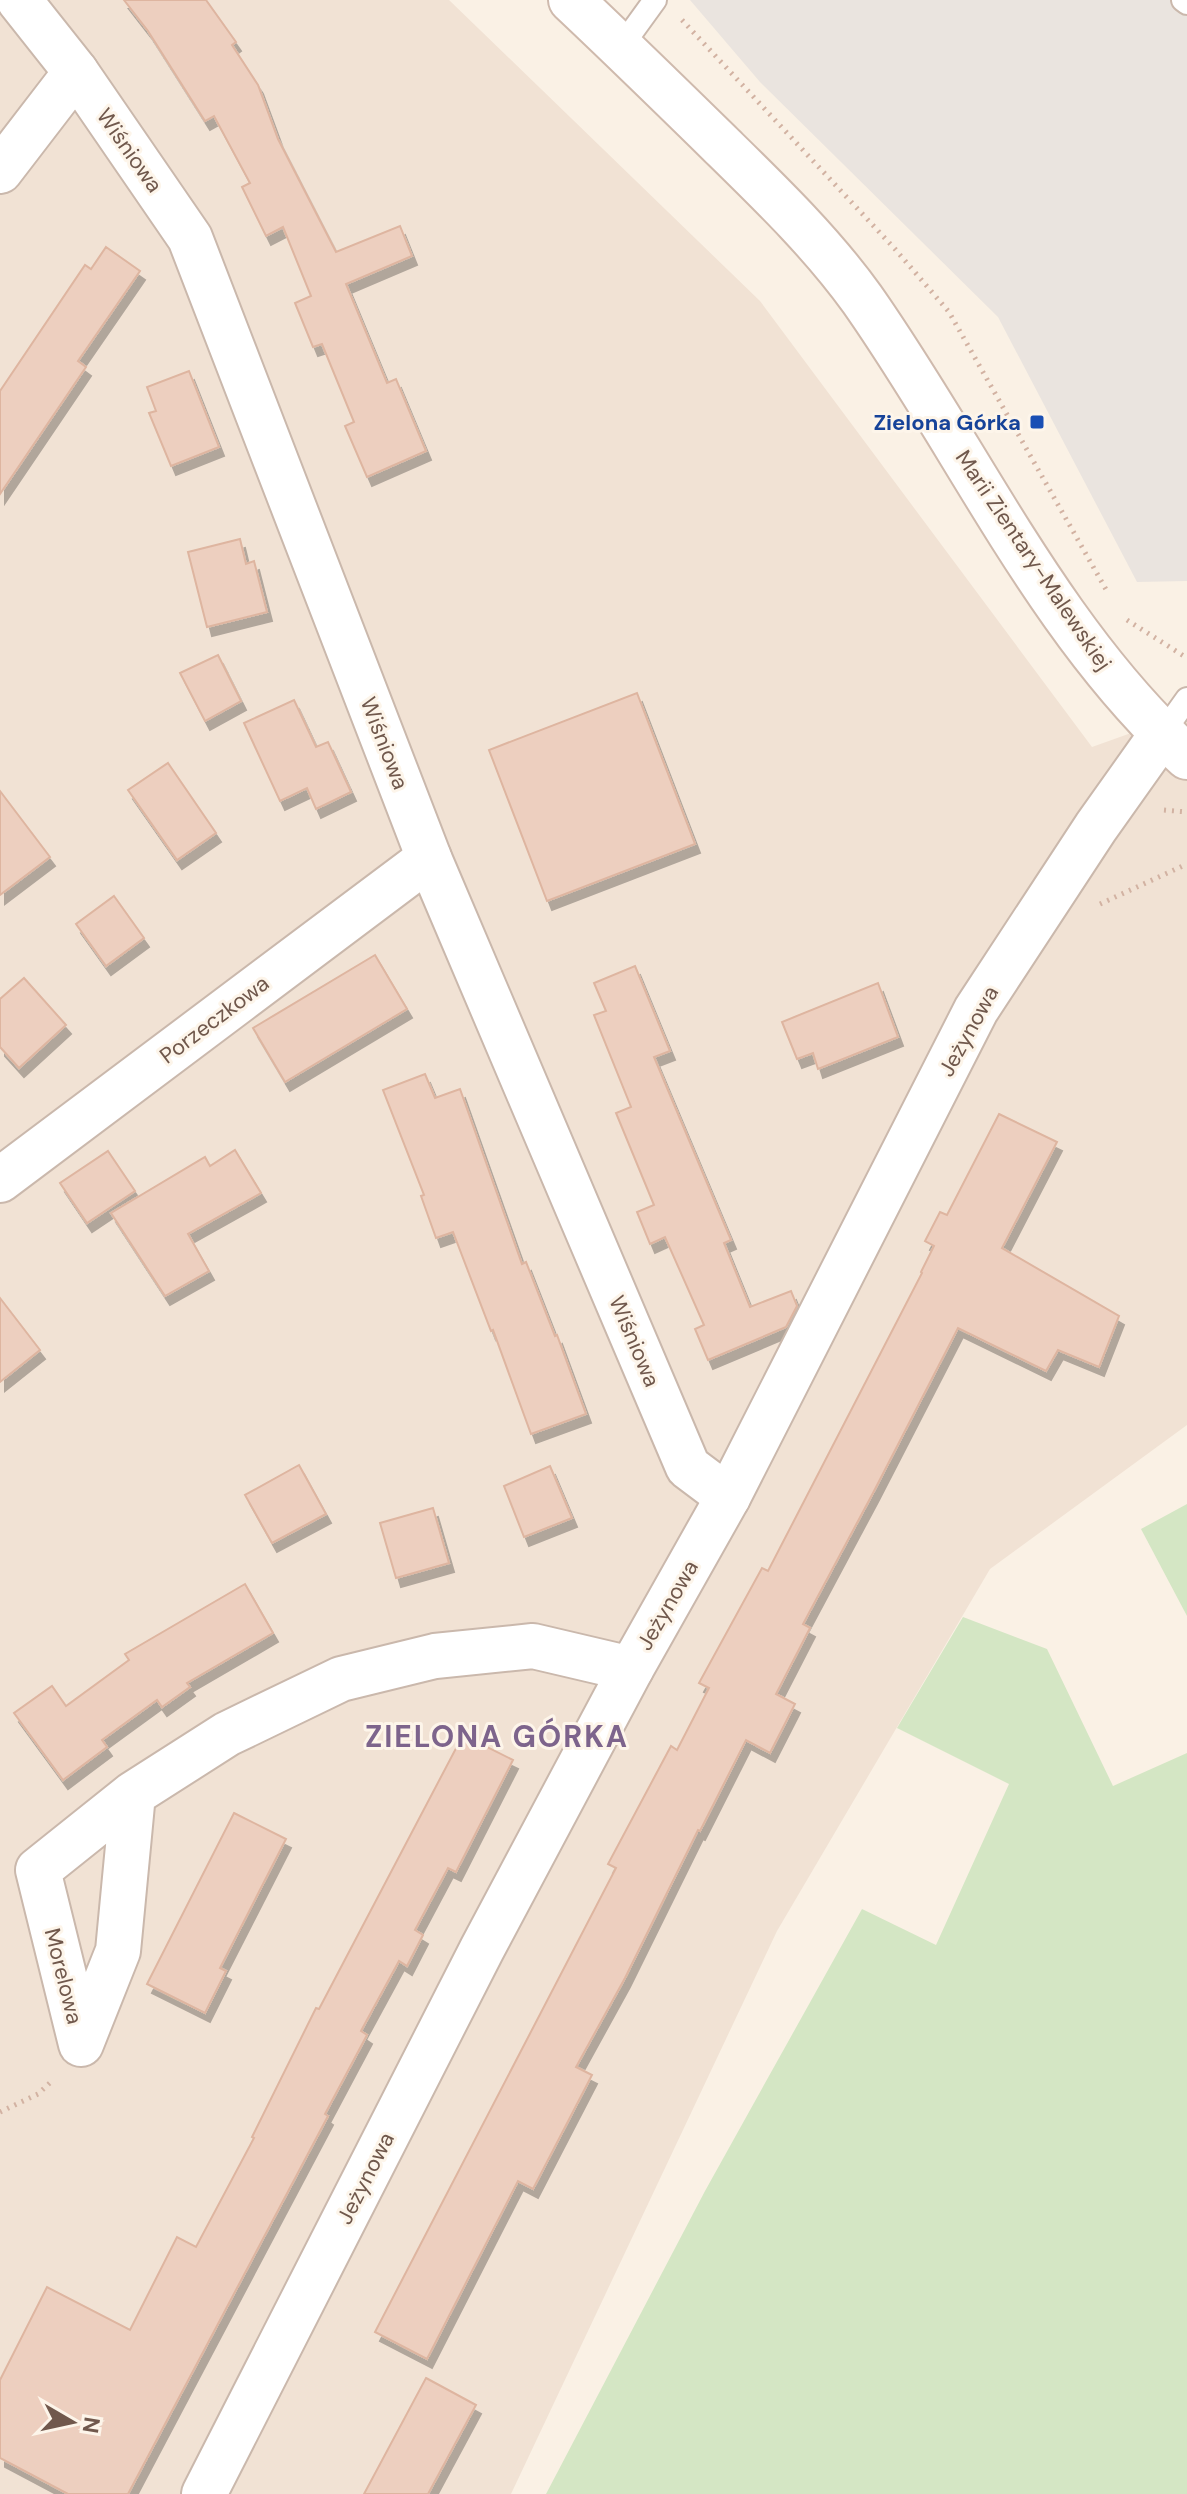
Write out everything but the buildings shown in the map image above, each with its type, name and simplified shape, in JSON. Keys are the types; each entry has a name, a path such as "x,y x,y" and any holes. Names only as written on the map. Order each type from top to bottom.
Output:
{"street":[{"name":"Wiśniowa","path":"19,0 76,72 190,238 429,858 688,1467 728,1497"},
{"name":"Marii Zientary-Malewskiej","path":"571,0 766,190 815,242 859,296 905,363 1000,518 1072,623 1113,678 1174,745"},
{"path":"0,171 76,72"},
{"name":"Jeżynowa","path":"204,2494 482,1949 631,1669 728,1497 976,1010 1096,827 1174,745"},
{"name":"Porzeczkowa","path":"0,1180 429,858"},
{"name":"Morelowa","path":"133,1794 118,1951 81,2044 38,1870 133,1794 227,1734 341,1679 435,1656 533,1646 631,1669"}],"lane":[{"path":"621,47 655,0"},
{"path":"1174,745 1187,699"}],"path":[{"path":"0,2112 38,2094"}],"shaded area":[{"path":"0,0 449,0 760,301 1092,747 1187,713 1187,1425 990,1569 777,1931 511,2494 0,2494"},
{"path":"690,0 1187,0 1187,581 1137,582 998,317 760,82"}],"green space":[{"path":"1187,1504 1187,1616 1141,1529"},
{"path":"963,1617 1047,1649 1113,1786 1187,1753 1187,2494 546,2494 705,2191 862,1909 936,1945 1009,1784 897,1728"}],"place":[{"name":"Zielona Górka","path":"1037,422"}],"district":[{"name":"ZIELONA GÓRKA","path":"497,1737"}]}
